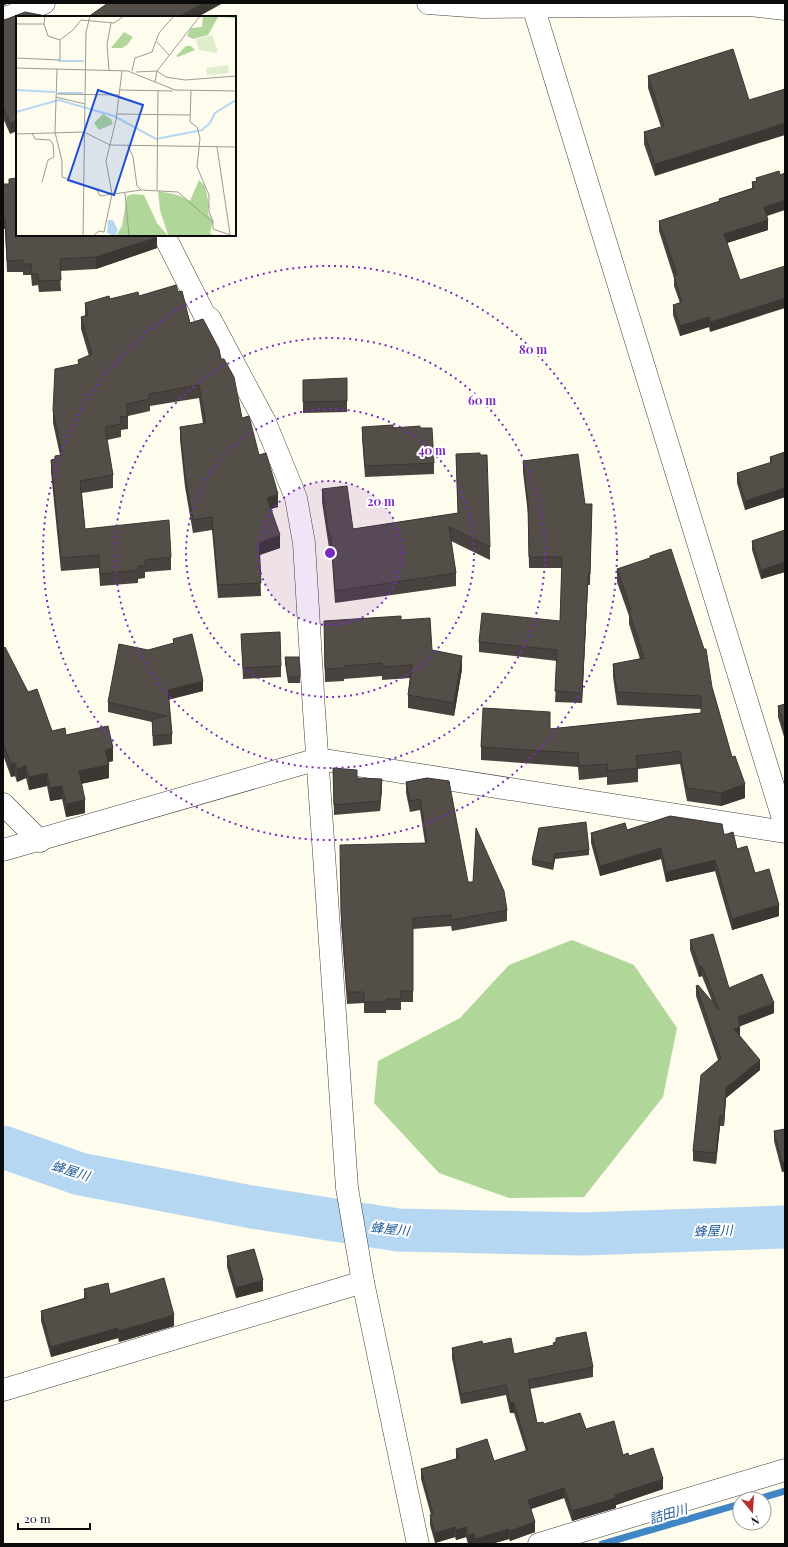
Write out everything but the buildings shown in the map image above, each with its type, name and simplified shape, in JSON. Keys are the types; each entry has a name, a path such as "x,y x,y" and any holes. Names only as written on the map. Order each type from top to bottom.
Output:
{"street":[{"path":"3,19 46,3 53,16"},
{"path":"428,3 482,7 533,5 750,5 785,9"},
{"path":"533,5 785,825"},
{"path":"165,236 204,314 210,319 265,422 296,498 304,543 347,1188 363,1282 418,1544"},
{"path":"3,850 40,841 318,759 785,832"},
{"path":"3,804 40,841"},
{"path":"3,1390 363,1282"},
{"path":"539,1544 785,1470"}],"green space":[{"path":"572,940 634,965 677,1028 663,1097 584,1197 509,1198 439,1173 374,1103 378,1061 460,1018 509,965"}],"waterway":[{"name":"蜂屋川","path":"3,1147 80,1174 252,1207 398,1230 583,1234 785,1227"},
{"name":"詰田川","path":"772,1495 785,1491"},
{"name":"詰田川","path":"602,1544 732,1506"}]}
